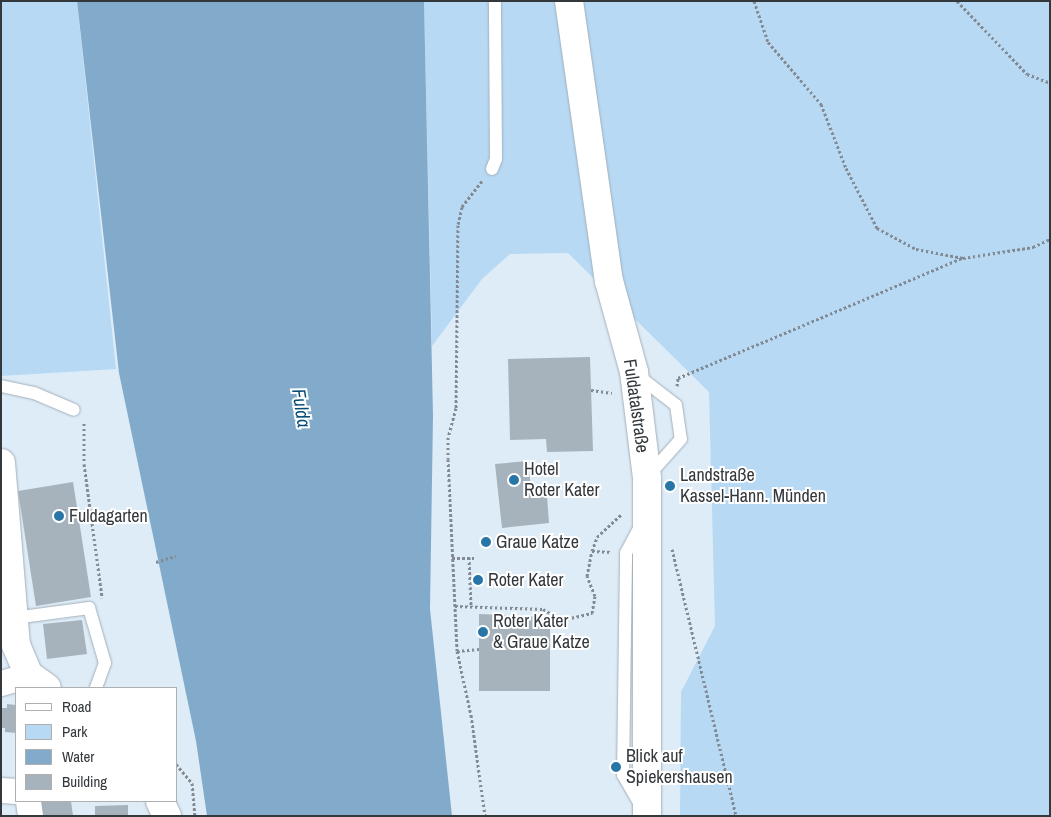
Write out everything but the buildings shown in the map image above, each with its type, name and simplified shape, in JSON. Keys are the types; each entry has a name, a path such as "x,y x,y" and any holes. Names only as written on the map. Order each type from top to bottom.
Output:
{"main road":[{"name":"Fuldatalstraße","path":"569,1 609,282 634,372 648,492 646,816"},
{"path":"1,463 16,645 38,681"},
{"path":"161,802 168,816"}],"street":[{"path":"1,683 38,681"},
{"path":"1,790 15,791"},
{"path":"28,802 30,816"}],"lane":[{"path":"492,169 496,159 495,1"},
{"path":"634,372 676,405 681,439 648,492"},
{"path":"1,386 34,393 74,410"},
{"path":"14,618 89,608 105,663 96,687"}],"path":[{"path":"754,1 768,42 821,104 846,168 877,228 916,249 963,258"},
{"path":"957,1 1027,74 1050,83"},
{"path":"485,816 472,715 465,697 457,651 448,437 456,408 458,225 462,207 492,169"},
{"path":"676,405 678,378 963,258 1033,247 1050,239"},
{"path":"591,390 610,393"},
{"path":"74,410 84,418 84,464 104,592 95,630"},
{"path":"455,606 543,609 562,620 592,613 594,596 587,576 597,537 648,492"},
{"path":"670,542 680,570 689,627 736,816"},
{"path":"156,562 176,556"},
{"path":"452,558 474,558"},
{"path":"469,558 471,606"},
{"path":"457,651 479,649"},
{"path":"178,766 192,783 194,816"}],"green space":[{"path":"1,1 77,1 116,369 1,376"},
{"path":"424,1 1050,1 1050,816 680,816 681,692 715,626 709,392 568,253 510,254 482,279 432,346"}],"water":[{"name":"Fulda","path":"77,1 424,1 433,416 430,609 452,816 207,816 196,741 119,373"}],"place":[{"name":"Hotel Roter Kater","path":"514,480"},
{"name":"Landstraße Kassel-Hann. Münden","path":"670,486"},
{"name":"Fuldagarten","path":"59,516"},
{"name":"Graue Katze","path":"486,542"},
{"name":"Roter Kater","path":"478,580"},
{"name":"Roter Kater & Graue Katze","path":"483,632"},
{"name":"Blick auf Spiekershausen","path":"616,767"}]}
